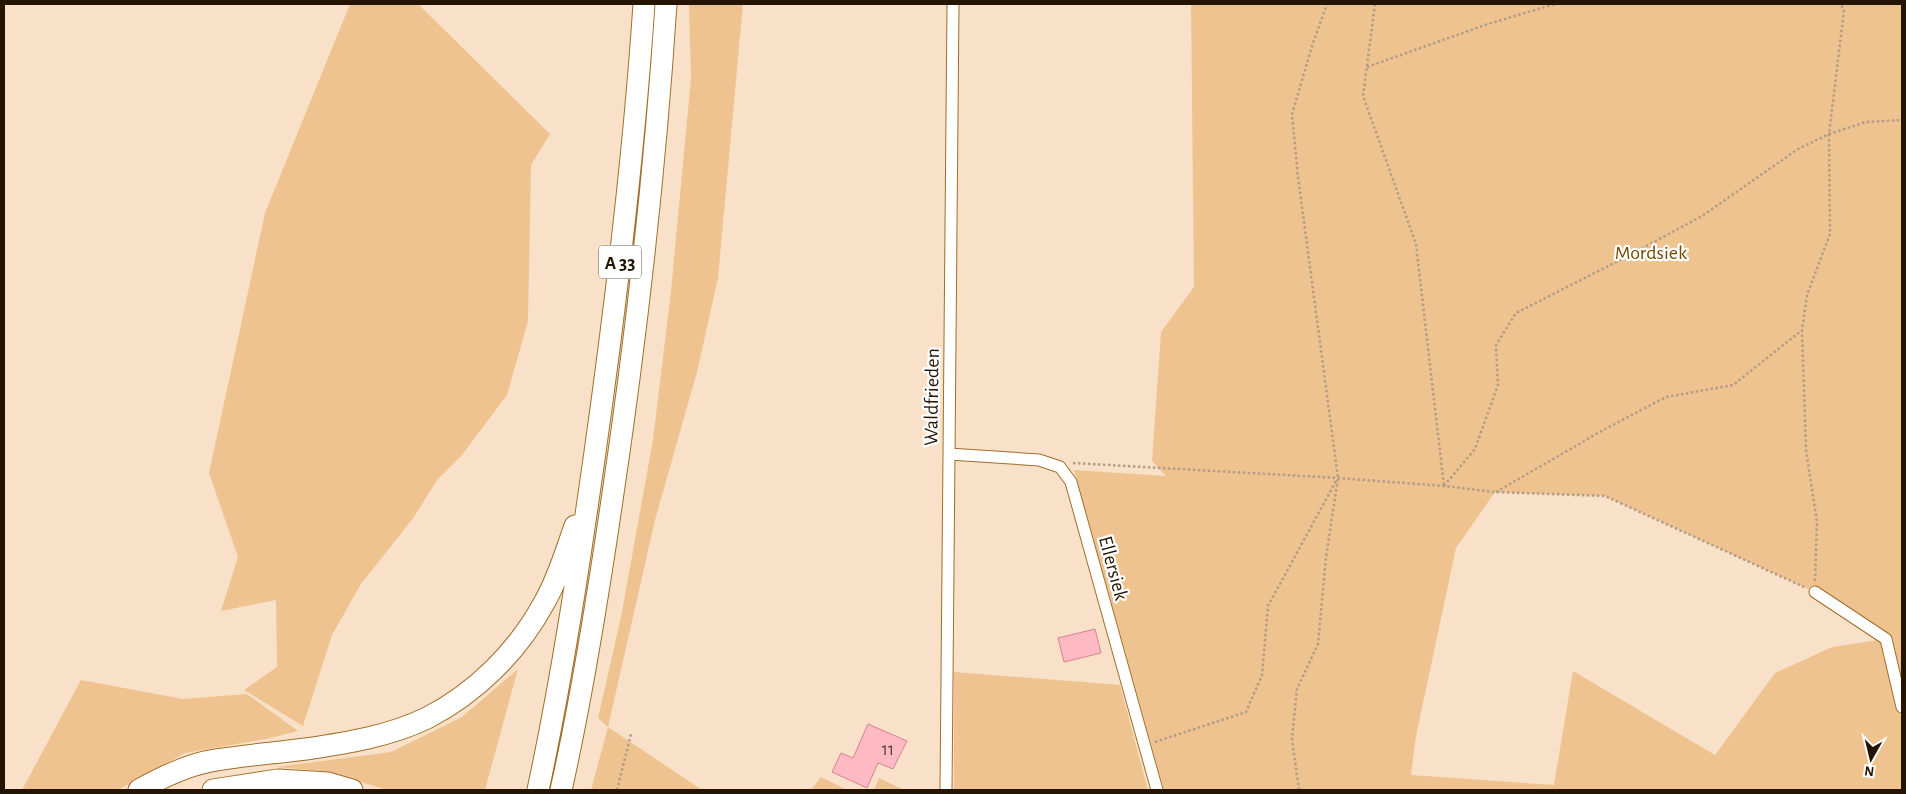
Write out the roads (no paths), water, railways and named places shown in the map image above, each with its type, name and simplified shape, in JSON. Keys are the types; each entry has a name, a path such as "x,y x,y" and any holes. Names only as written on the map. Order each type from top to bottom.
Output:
{"highway":[{"name":"A 33","path":"538,790 576,587 612,332 627,201 644,4"},
{"name":"A 33","path":"561,790 598,589 623,428 652,184 666,4"},
{"path":"139,790 158,779 214,760 352,742 388,732 426,718 457,700 504,660 544,603 566,551 590,483"},
{"path":"568,760 573,790"},
{"path":"213,790 278,780 328,783 352,790"}],"street":[{"name":"Waldfrieden","path":"946,790 953,4"},
{"name":"Ellersiek","path":"949,454 1039,460 1060,467 1071,482 1157,790"},
{"path":"1815,592 1886,639 1902,706"}],"park label":[{"name":"Mordsiek","path":"1651,252"}]}
